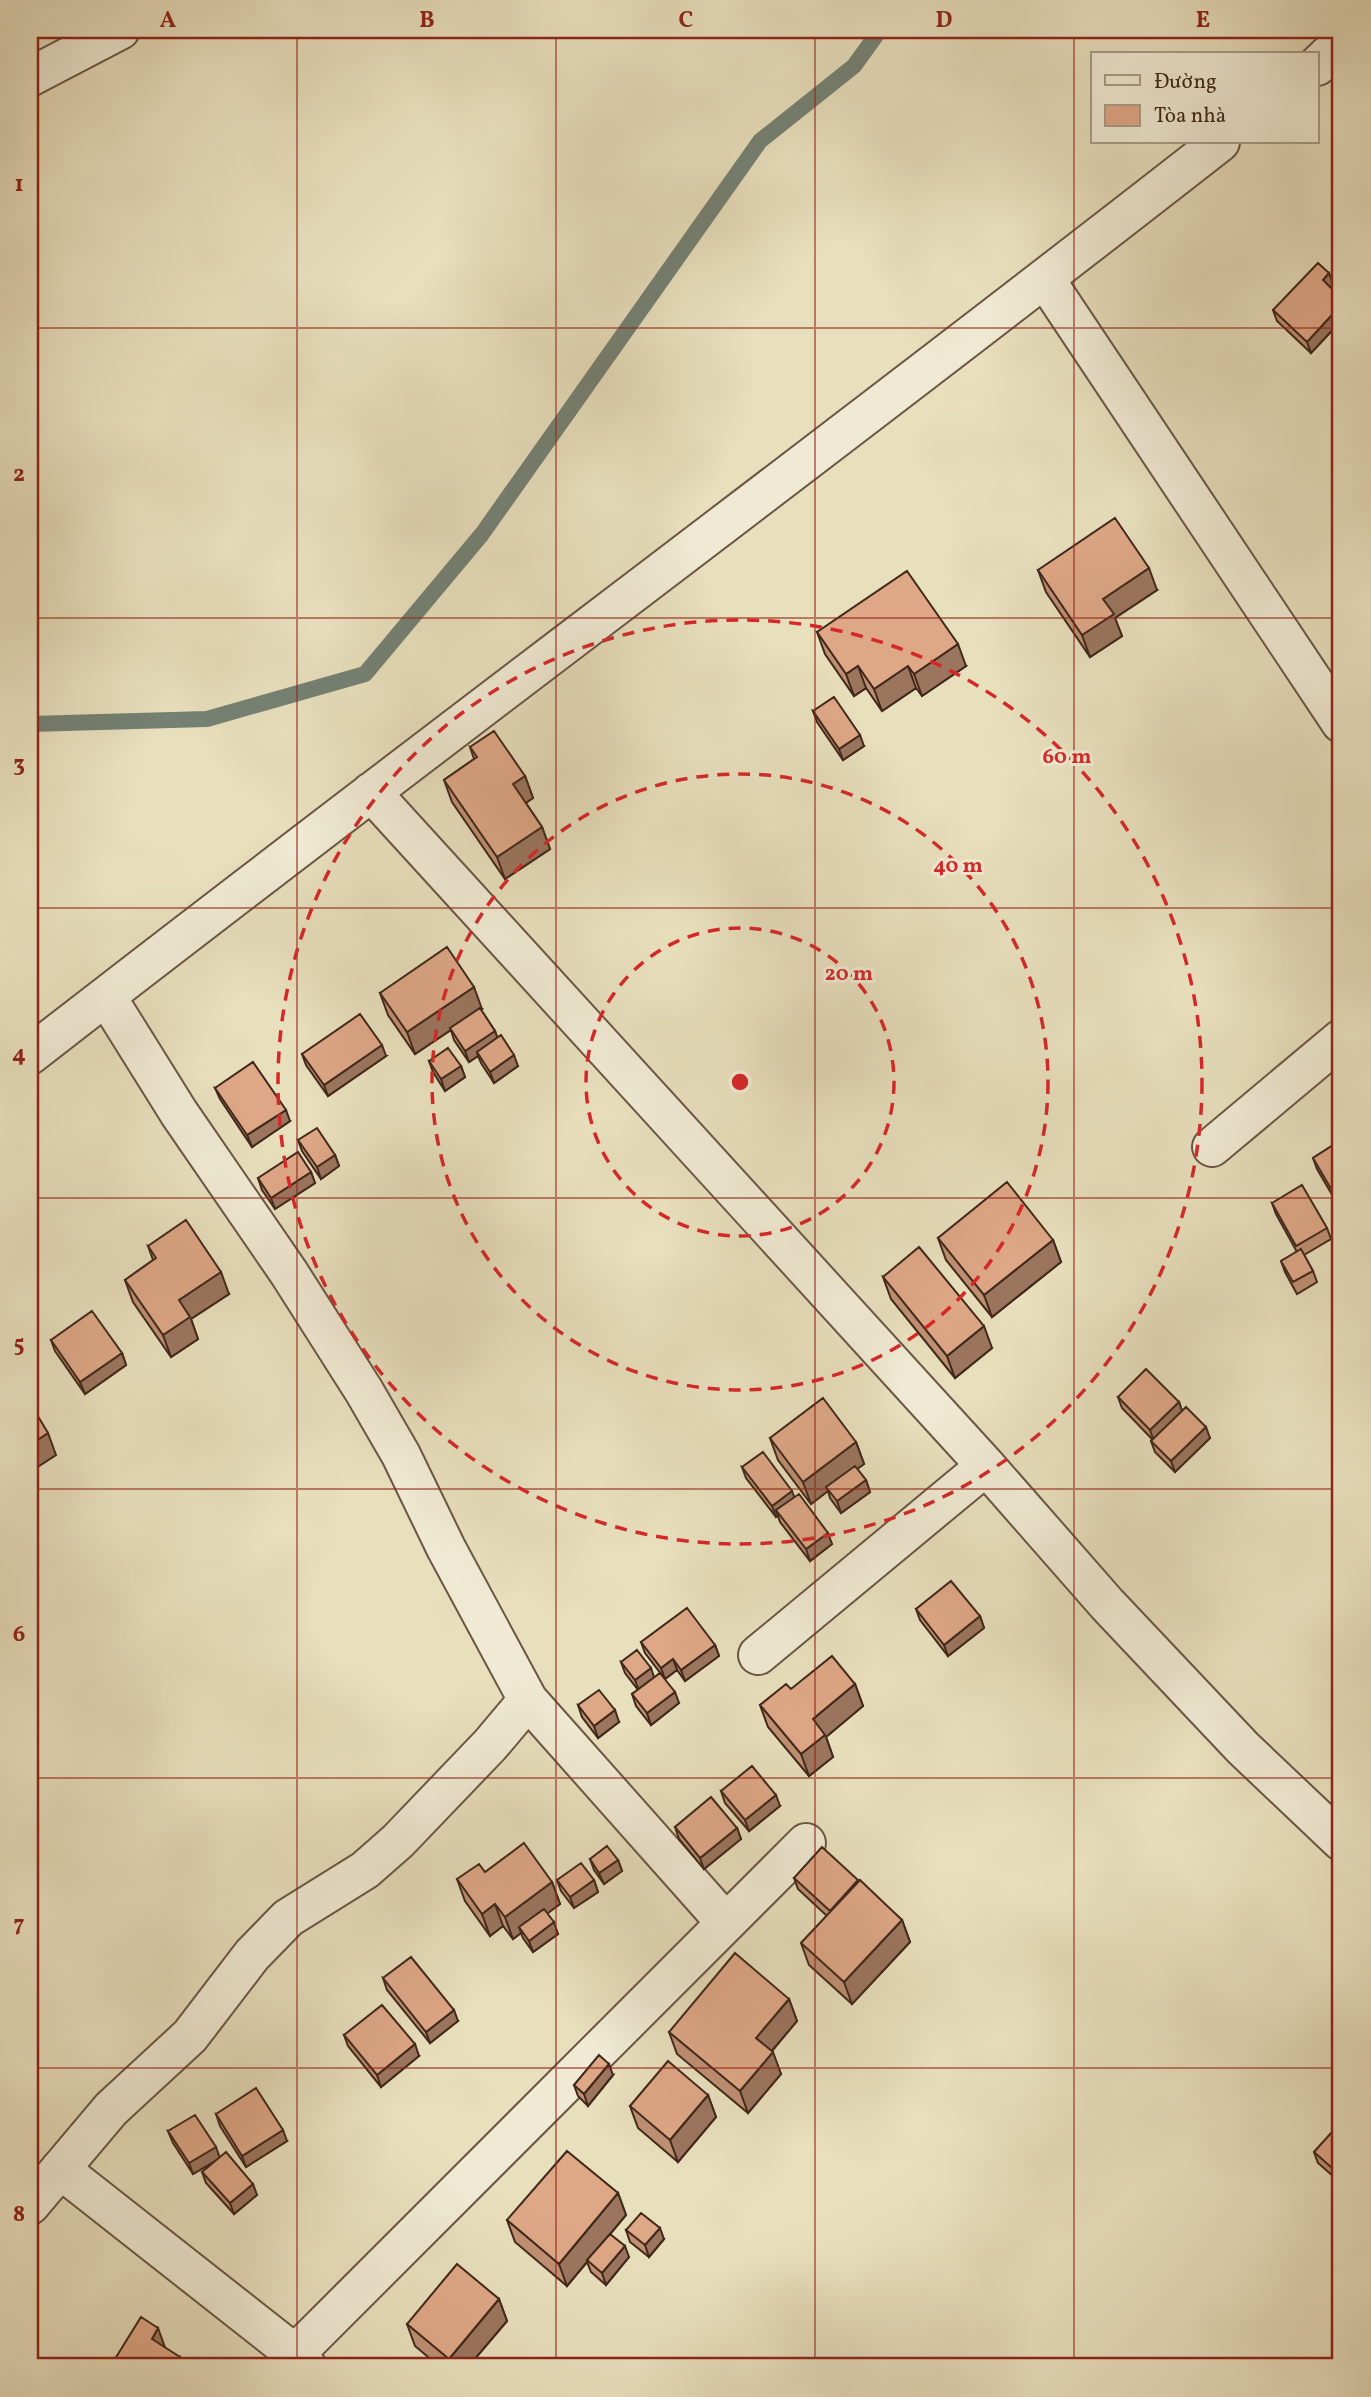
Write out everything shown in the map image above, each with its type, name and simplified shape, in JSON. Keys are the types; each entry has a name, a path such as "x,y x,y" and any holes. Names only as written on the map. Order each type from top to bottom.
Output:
{"street":[{"path":"30,77 120,30"},
{"path":"30,1055 1045,279 1217,144"},
{"path":"1045,279 1341,723"},
{"path":"371,792 986,1466 1107,1604 1243,1748 1341,1841"},
{"path":"106,996 179,1113 289,1273 364,1391 401,1455 446,1548 528,1700 726,1923"},
{"path":"1212,1147 1341,1039"},
{"path":"758,1655 986,1466"},
{"path":"30,2205 111,2109 190,2036 252,1955 288,1918 365,1870 398,1841 490,1745 528,1700"},
{"path":"60,2169 301,2361 806,1843"}],"building":[{"path":"1318,263 1329,273 1323,280 1341,298 1341,305 1307,342 1273,310"},
{"path":"1115,518 1149,568 1103,599 1114,614 1082,635 1038,570"},
{"path":"907,571 958,644 914,674 908,666 874,689 858,666 846,674 817,632"},
{"path":"834,697 860,735 839,749 813,711"},
{"path":"494,731 525,776 513,784 542,827 497,857 444,780 477,757 470,747"},
{"path":"447,947 474,987 407,1032 380,993"},
{"path":"480,1008 495,1031 465,1051 450,1028"},
{"path":"360,1014 382,1045 324,1085 302,1054"},
{"path":"501,1035 514,1055 490,1072 477,1052"},
{"path":"448,1048 461,1066 441,1079 429,1061"},
{"path":"253,1062 286,1110 247,1135 215,1088"},
{"path":"317,1128 335,1155 317,1167 298,1140"},
{"path":"1341,1140 1341,1197 1337,1199 1313,1158"},
{"path":"298,1152 311,1172 271,1198 258,1178"},
{"path":"1007,1182 1053,1240 984,1295 938,1238"},
{"path":"1302,1185 1327,1228 1296,1246 1272,1203"},
{"path":"186,1220 221,1272 179,1300 190,1317 163,1335 125,1280 156,1258 148,1246"},
{"path":"1341,1228 1341,1247 1333,1233"},
{"path":"919,1247 984,1326 947,1356 883,1277"},
{"path":"1301,1249 1313,1271 1293,1282 1281,1261"},
{"path":"92,1311 122,1353 80,1382 51,1340"},
{"path":"1146,1369 1179,1402 1150,1430 1118,1397"},
{"path":"823,1398 856,1442 803,1482 770,1438"},
{"path":"30,1403 48,1433 30,1445"},
{"path":"1186,1407 1206,1427 1171,1461 1151,1441"},
{"path":"763,1452 792,1491 772,1506 742,1467"},
{"path":"855,1466 866,1480 837,1501 826,1487"},
{"path":"799,1494 828,1533 806,1549 776,1510"},
{"path":"951,1581 980,1616 944,1645 916,1609"},
{"path":"687,1608 715,1645 681,1670 673,1659 661,1668 641,1642"},
{"path":"637,1650 651,1668 635,1680 621,1662"},
{"path":"832,1656 855,1684 813,1719 825,1735 801,1754 760,1705 786,1684 791,1689"},
{"path":"660,1673 675,1692 647,1713 632,1694"},
{"path":"599,1690 615,1710 594,1726 578,1705"},
{"path":"752,1766 776,1795 745,1820 721,1791"},
{"path":"711,1797 737,1828 700,1858 675,1827"},
{"path":"524,1843 552,1882 505,1917 495,1904 482,1914 457,1879 479,1864 485,1872"},
{"path":"607,1846 618,1860 599,1873 590,1859"},
{"path":"822,1847 858,1880 830,1911 794,1878"},
{"path":"581,1863 594,1880 570,1897 557,1880"},
{"path":"860,1880 902,1920 844,1982 801,1943"},
{"path":"544,1909 554,1922 529,1941 519,1927"},
{"path":"735,1953 789,1999 756,2038 773,2052 740,2091 669,2032"},
{"path":"411,1957 454,2010 426,2032 383,1978"},
{"path":"382,2005 415,2044 377,2075 344,2035"},
{"path":"599,2055 609,2064 584,2094 574,2085"},
{"path":"668,2061 708,2095 670,2140 630,2106"},
{"path":"256,2088 283,2130 242,2156 216,2114"},
{"path":"195,2115 216,2147 189,2163 168,2131"},
{"path":"1341,2124 1341,2176 1314,2152"},
{"path":"567,2151 618,2193 559,2264 507,2220"},
{"path":"226,2152 253,2184 230,2203 202,2172"},
{"path":"641,2213 660,2228 645,2245 626,2230"},
{"path":"610,2234 625,2246 602,2273 587,2260"},
{"path":"457,2264 499,2299 449,2359 407,2324"},
{"path":"141,2317 158,2328 152,2339 180,2357 174,2367 110,2367"},
{"path":"1254,2359 1262,2367 1246,2367"}],"waterway":[{"path":"30,724 207,719 365,674 482,534 760,141 854,66 880,30"}]}
